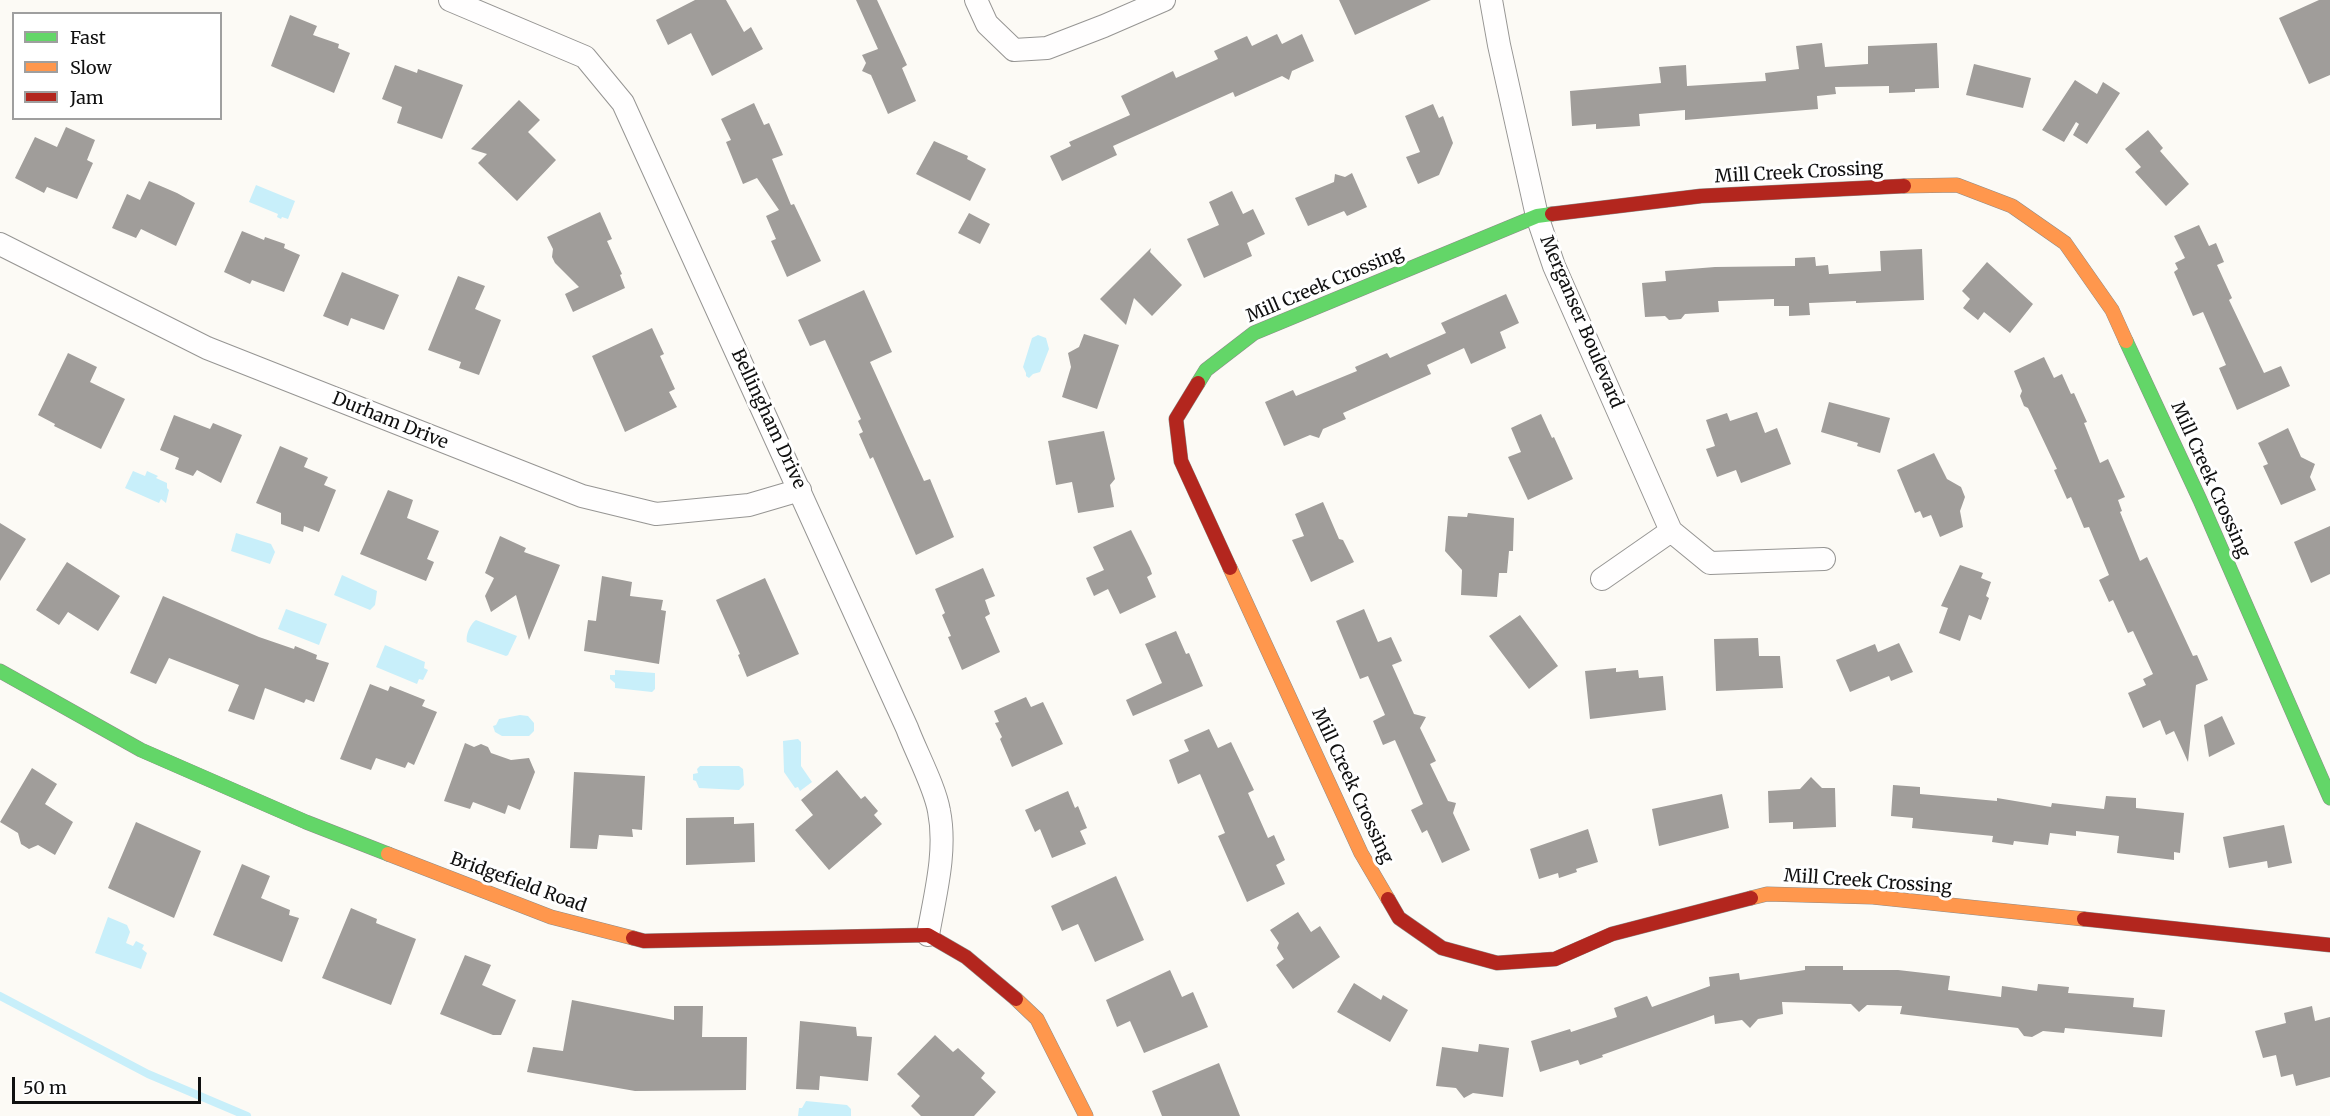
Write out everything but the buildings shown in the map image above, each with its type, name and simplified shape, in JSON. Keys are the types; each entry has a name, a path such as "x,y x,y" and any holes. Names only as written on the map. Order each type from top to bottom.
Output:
{"street":[{"name":"Bellingham Drive","path":"450,0 585,57 623,103 907,728 939,809 942,836 938,878 928,935"},
{"path":"976,0 987,24 1014,50 1047,48 1164,0"},
{"name":"Merganser Boulevard","path":"1491,0 1498,45 1537,216 1554,266 1671,531 1710,563 1824,559"},
{"name":"Mill Creek Crossing","path":"2330,798 2200,500 2112,310 2065,243 2012,206 1958,185 1701,196 1537,216 1254,333 1206,370 1176,419 1181,461 1361,853 1398,918 1442,948 1497,963 1555,959 1612,934 1767,894 1873,897 2330,945"},
{"name":"Durham Drive","path":"0,244 207,348 582,496 656,514 749,505 800,490"},
{"path":"1602,579 1671,531"},
{"name":"Bridgefield Road","path":"0,671 141,750 306,822 550,917 644,941 928,935"},
{"path":"928,935 966,957 1004,987 1036,1019 1060,1061 1086,1116"}],"water":[{"path":"256,185 295,201 288,219 282,217 281,219 277,217 278,214 249,202"},
{"path":"1038,335 1046,338 1049,349 1040,372 1029,378 1023,367 1032,338"},
{"path":"133,471 145,476 147,471 167,483 169,490 166,503 161,499 159,503 125,488"},
{"path":"236,533 271,544 275,552 270,564 231,551"},
{"path":"342,575 377,591 375,605 370,610 334,595"},
{"path":"286,609 327,624 319,645 278,629"},
{"path":"476,620 517,636 508,655 467,642 469,630"},
{"path":"385,645 425,662 424,668 428,670 423,680 419,679 417,684 376,667"},
{"path":"615,670 655,673 655,689 652,692 615,688 610,675 615,675"},
{"path":"520,715 528,716 534,723 534,731 529,736 502,736 495,732 493,726 499,719"},
{"path":"798,739 801,742 801,766 812,782 800,791 798,787 795,788 784,772 783,741"},
{"path":"700,766 739,766 743,769 744,785 739,790 699,788 693,780 693,774 698,773 697,769"},
{"path":"108,917 127,925 130,932 126,943 133,946 136,941 144,945 142,949 147,953 141,969 95,953"},
{"path":"806,1101 847,1105 851,1109 851,1116 798,1116 799,1108 802,1108"}],"waterway":[{"path":"0,996 148,1074 247,1116"}],"traffic: fast":[{"path":"1198,383 1206,370 1254,333 1537,216 1552,214"},
{"path":"2126,341 2200,500 2330,798"},
{"path":"0,671 141,750 306,822 388,854"}],"traffic: slow":[{"path":"1904,186 1957,185 2012,206 2065,243 2112,310 2126,341"},
{"path":"1230,568 1361,853 1388,899"},
{"path":"388,854 551,917 633,938"},
{"path":"1751,898 1767,894 1873,897 2084,919"},
{"path":"1016,999 1037,1019 1086,1116"}],"traffic: jam":[{"path":"1552,214 1701,196 1904,186"},
{"path":"1198,383 1176,419 1181,461 1230,568"},
{"path":"1388,899 1399,918 1442,948 1497,963 1555,959 1612,934 1751,898"},
{"path":"2084,919 2330,945"},
{"path":"633,938 644,941 928,935 966,957 1016,999"}]}
